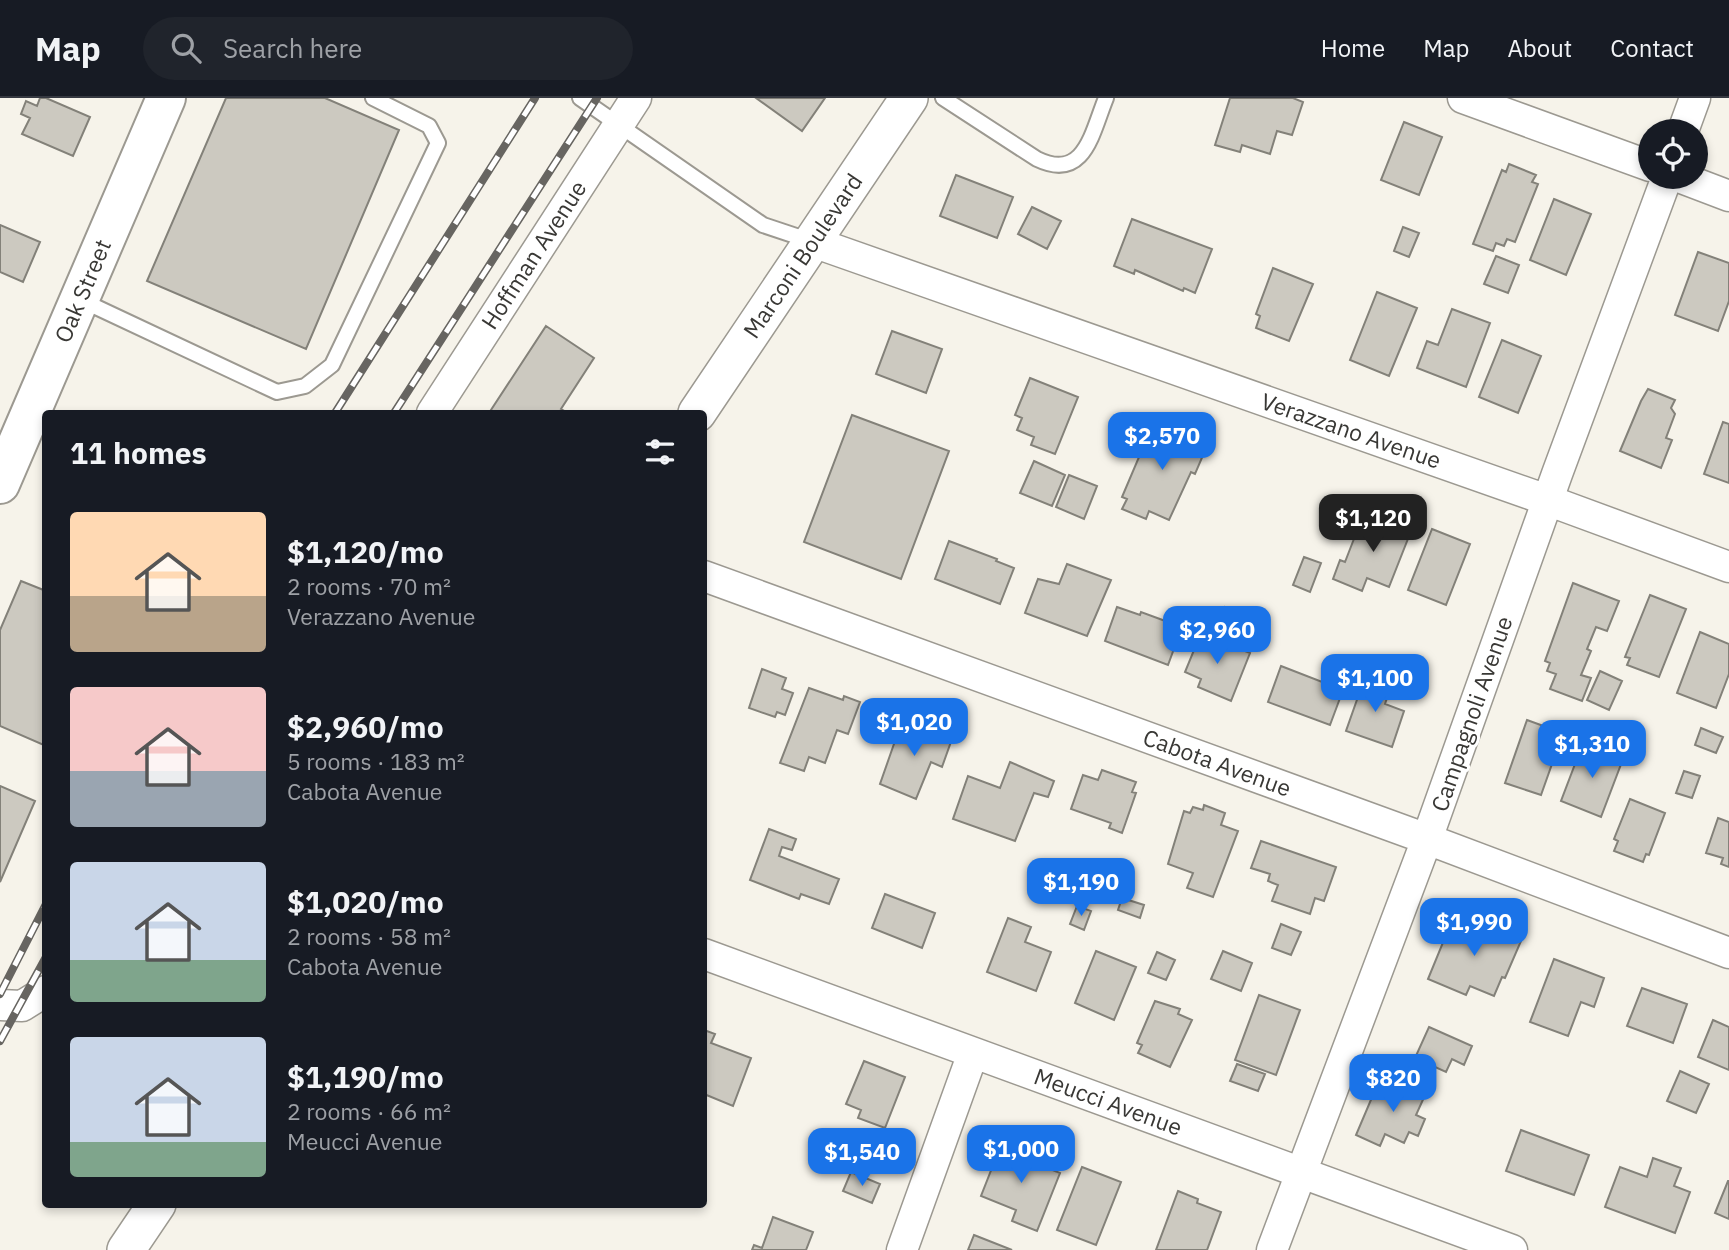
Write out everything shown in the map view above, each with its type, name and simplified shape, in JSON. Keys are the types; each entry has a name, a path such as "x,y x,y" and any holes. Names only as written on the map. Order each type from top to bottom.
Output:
{"main road":[{"name":"Oak Street","path":"0,484 166,98"}],"street":[{"name":"Hoffman Avenue","path":"434,410 636,98"},
{"name":"Marconi Boulevard","path":"699,410 909,98"},
{"path":"1463,98 1638,162"},
{"path":"1687,119 1695,98"},
{"path":"1708,188 1729,196"},
{"name":"Campagnoli Avenue","path":"1272,1250 1427,839 1547,500 1663,189"},
{"name":"Verazzano Avenue","path":"813,242 1547,500 1729,567"},
{"name":"Cabota Avenue","path":"707,577 1427,839 1729,953"},
{"name":"Meucci Avenue","path":"707,955 1512,1250"},
{"path":"0,1005 22,1006 42,994"},
{"path":"902,1250 973,1053"},
{"path":"126,1250 154,1208"}],"lane":[{"path":"80,299 277,392 305,386 332,365 438,143 429,126 373,98"},
{"path":"580,98 763,225 813,242"},
{"path":"943,98 1037,159 1049,165 1061,166 1075,161 1085,152 1106,98"}],"building":[{"path":"40,98 46,98 90,117 73,156 22,134 30,118 21,114 26,101 37,106"},
{"path":"226,98 325,98 399,130 306,349 147,281"},
{"path":"756,98 825,98 802,131"},
{"path":"1230,98 1293,98 1303,102 1292,135 1277,131 1270,154 1242,145 1240,152 1215,145"},
{"path":"1404,122 1442,137 1419,195 1381,180"},
{"path":"1509,164 1536,175 1532,182 1538,184 1515,242 1507,239 1504,246 1496,243 1493,251 1473,244 1502,170 1506,172"},
{"path":"956,175 1013,197 997,238 940,216"},
{"path":"1554,199 1591,214 1566,275 1530,260"},
{"path":"1032,207 1061,221 1047,249 1018,234"},
{"path":"1132,219 1212,249 1195,293 1184,288 1183,291 1135,270 1134,274 1114,266"},
{"path":"0,225 40,242 23,282 0,272"},
{"path":"1403,227 1419,233 1409,257 1394,251"},
{"path":"1698,252 1729,263 1729,301 1718,331 1675,315"},
{"path":"1496,256 1519,265 1508,293 1484,284"},
{"path":"1273,268 1313,284 1289,341 1256,328 1260,316 1256,314"},
{"path":"1377,292 1417,308 1389,376 1350,360"},
{"path":"1452,309 1490,323 1466,387 1417,368 1427,341 1438,345"},
{"path":"546,326 594,358 563,410 491,410"},
{"path":"892,331 942,349 926,393 876,374"},
{"path":"1502,340 1541,356 1518,413 1479,397"},
{"path":"1030,378 1078,397 1055,454 1031,445 1034,437 1017,430 1022,418 1015,415"},
{"path":"1648,389 1675,400 1671,408 1675,414 1666,438 1672,440 1661,468 1620,451"},
{"path":"852,415 949,451 901,579 804,542"},
{"path":"1723,422 1729,424 1729,483 1704,474"},
{"path":"1153,424 1180,436 1183,429 1199,436 1197,442 1207,446 1195,474 1191,472 1169,520 1149,511 1146,519 1122,509 1127,499 1122,497"},
{"path":"1034,461 1065,475 1052,506 1020,493"},
{"path":"1069,475 1097,486 1084,519 1056,507"},
{"path":"1364,513 1411,531 1389,587 1367,578 1362,591 1333,579 1340,560 1345,562"},
{"path":"1432,529 1470,544 1446,605 1408,590"},
{"path":"949,541 1014,568 1000,604 935,579"},
{"path":"1304,557 1321,563 1310,592 1293,585"},
{"path":"1067,564 1111,580 1087,636 1025,613 1038,579 1059,584"},
{"path":"21,581 42,589 42,744 0,726 0,630"},
{"path":"1573,583 1619,601 1607,631 1596,627 1587,649 1591,651 1581,675 1591,678 1582,701 1550,689 1556,674 1547,671 1550,663 1545,661"},
{"path":"1650,595 1686,609 1659,677 1627,665 1630,658 1625,657"},
{"path":"1117,607 1168,622 1166,630 1179,635 1168,665 1105,641"},
{"path":"1225,607 1261,622 1253,642 1217,627"},
{"path":"1700,632 1729,644 1729,674 1716,708 1677,693"},
{"path":"1201,633 1250,653 1231,701 1198,687 1201,679 1185,672"},
{"path":"1281,666 1343,690 1330,725 1268,702"},
{"path":"762,669 786,678 782,689 793,693 785,715 777,712 775,717 749,708"},
{"path":"1600,671 1622,681 1609,710 1587,700"},
{"path":"1365,677 1391,686 1385,704 1404,711 1392,747 1346,731"},
{"path":"809,688 843,700 844,696 860,702 848,734 837,730 825,763 809,757 804,771 780,763"},
{"path":"1527,720 1563,733 1541,795 1505,783"},
{"path":"902,721 938,734 939,731 953,736 942,767 931,762 916,799 880,784"},
{"path":"1701,728 1723,737 1716,753 1695,745"},
{"path":"1583,743 1623,759 1601,817 1561,801"},
{"path":"1010,762 1054,781 1048,797 1034,793 1015,841 953,819 968,776 1000,788"},
{"path":"1102,770 1136,782 1132,792 1136,793 1122,833 1109,828 1111,823 1071,809 1083,775 1098,780"},
{"path":"1684,771 1700,776 1692,798 1676,793"},
{"path":"0,786 35,801 0,882"},
{"path":"1630,799 1665,813 1649,855 1646,854 1643,862 1614,851 1618,841 1614,839"},
{"path":"1204,805 1225,813 1221,825 1238,831 1213,897 1187,888 1193,873 1168,864 1184,811 1190,813 1193,807 1203,810"},
{"path":"1718,818 1729,822 1729,867 1721,864 1723,858 1706,853"},
{"path":"769,829 796,839 792,850 782,847 779,856 839,879 829,904 801,894 799,899 750,880"},
{"path":"1261,841 1336,867 1324,901 1315,898 1310,914 1272,901 1278,885 1268,881 1270,874 1251,868"},
{"path":"885,894 935,913 922,948 872,928"},
{"path":"1122,898 1144,905 1140,918 1118,910"},
{"path":"1077,906 1091,911 1084,930 1070,924"},
{"path":"1008,918 1031,927 1025,942 1051,952 1036,991 987,972"},
{"path":"1453,918 1484,931 1486,926 1521,941 1494,996 1470,986 1466,995 1428,979"},
{"path":"1281,924 1301,932 1291,955 1272,948"},
{"path":"1096,951 1136,967 1114,1020 1075,1003"},
{"path":"1223,951 1252,963 1241,991 1211,979"},
{"path":"1157,952 1175,960 1166,980 1148,973"},
{"path":"1554,959 1604,978 1594,1007 1581,1002 1568,1036 1530,1022"},
{"path":"1642,988 1687,1004 1673,1043 1627,1026"},
{"path":"1259,995 1300,1010 1276,1075 1235,1060"},
{"path":"1155,1001 1180,1009 1178,1014 1192,1020 1170,1067 1138,1053 1142,1045 1137,1043"},
{"path":"1713,1020 1729,1027 1729,1070 1698,1057"},
{"path":"1429,1027 1472,1046 1464,1065 1452,1059 1446,1072 1415,1058"},
{"path":"707,1031 715,1034 711,1043 751,1058 733,1106 707,1095"},
{"path":"864,1061 905,1077 885,1128 858,1118 861,1110 846,1104"},
{"path":"1237,1064 1265,1074 1258,1091 1230,1081"},
{"path":"1680,1071 1709,1084 1696,1113 1667,1101"},
{"path":"1389,1077 1426,1093 1416,1115 1425,1119 1418,1136 1409,1132 1404,1143 1385,1134 1380,1146 1356,1135 1373,1095 1380,1097"},
{"path":"1521,1130 1589,1155 1574,1195 1506,1171"},
{"path":"1003,1140 1031,1151 1028,1160 1060,1173 1037,1231 1012,1221 1016,1210 981,1196"},
{"path":"1653,1158 1681,1168 1674,1186 1690,1192 1675,1233 1605,1207 1620,1167 1647,1177"},
{"path":"1082,1167 1121,1182 1096,1245 1057,1230"},
{"path":"851,1172 880,1184 872,1203 843,1191"},
{"path":"1729,1181 1729,1219 1715,1213"},
{"path":"1178,1191 1198,1199 1197,1203 1221,1212 1207,1250 1156,1250"},
{"path":"773,1217 813,1232 806,1250 752,1250 754,1245 762,1248"},
{"path":"974,1235 1012,1250 968,1250"}],"railway":[{"path":"337,410 535,98"},
{"path":"396,410 597,98"},
{"path":"0,994 42,912"},
{"path":"0,1041 42,964"}]}
